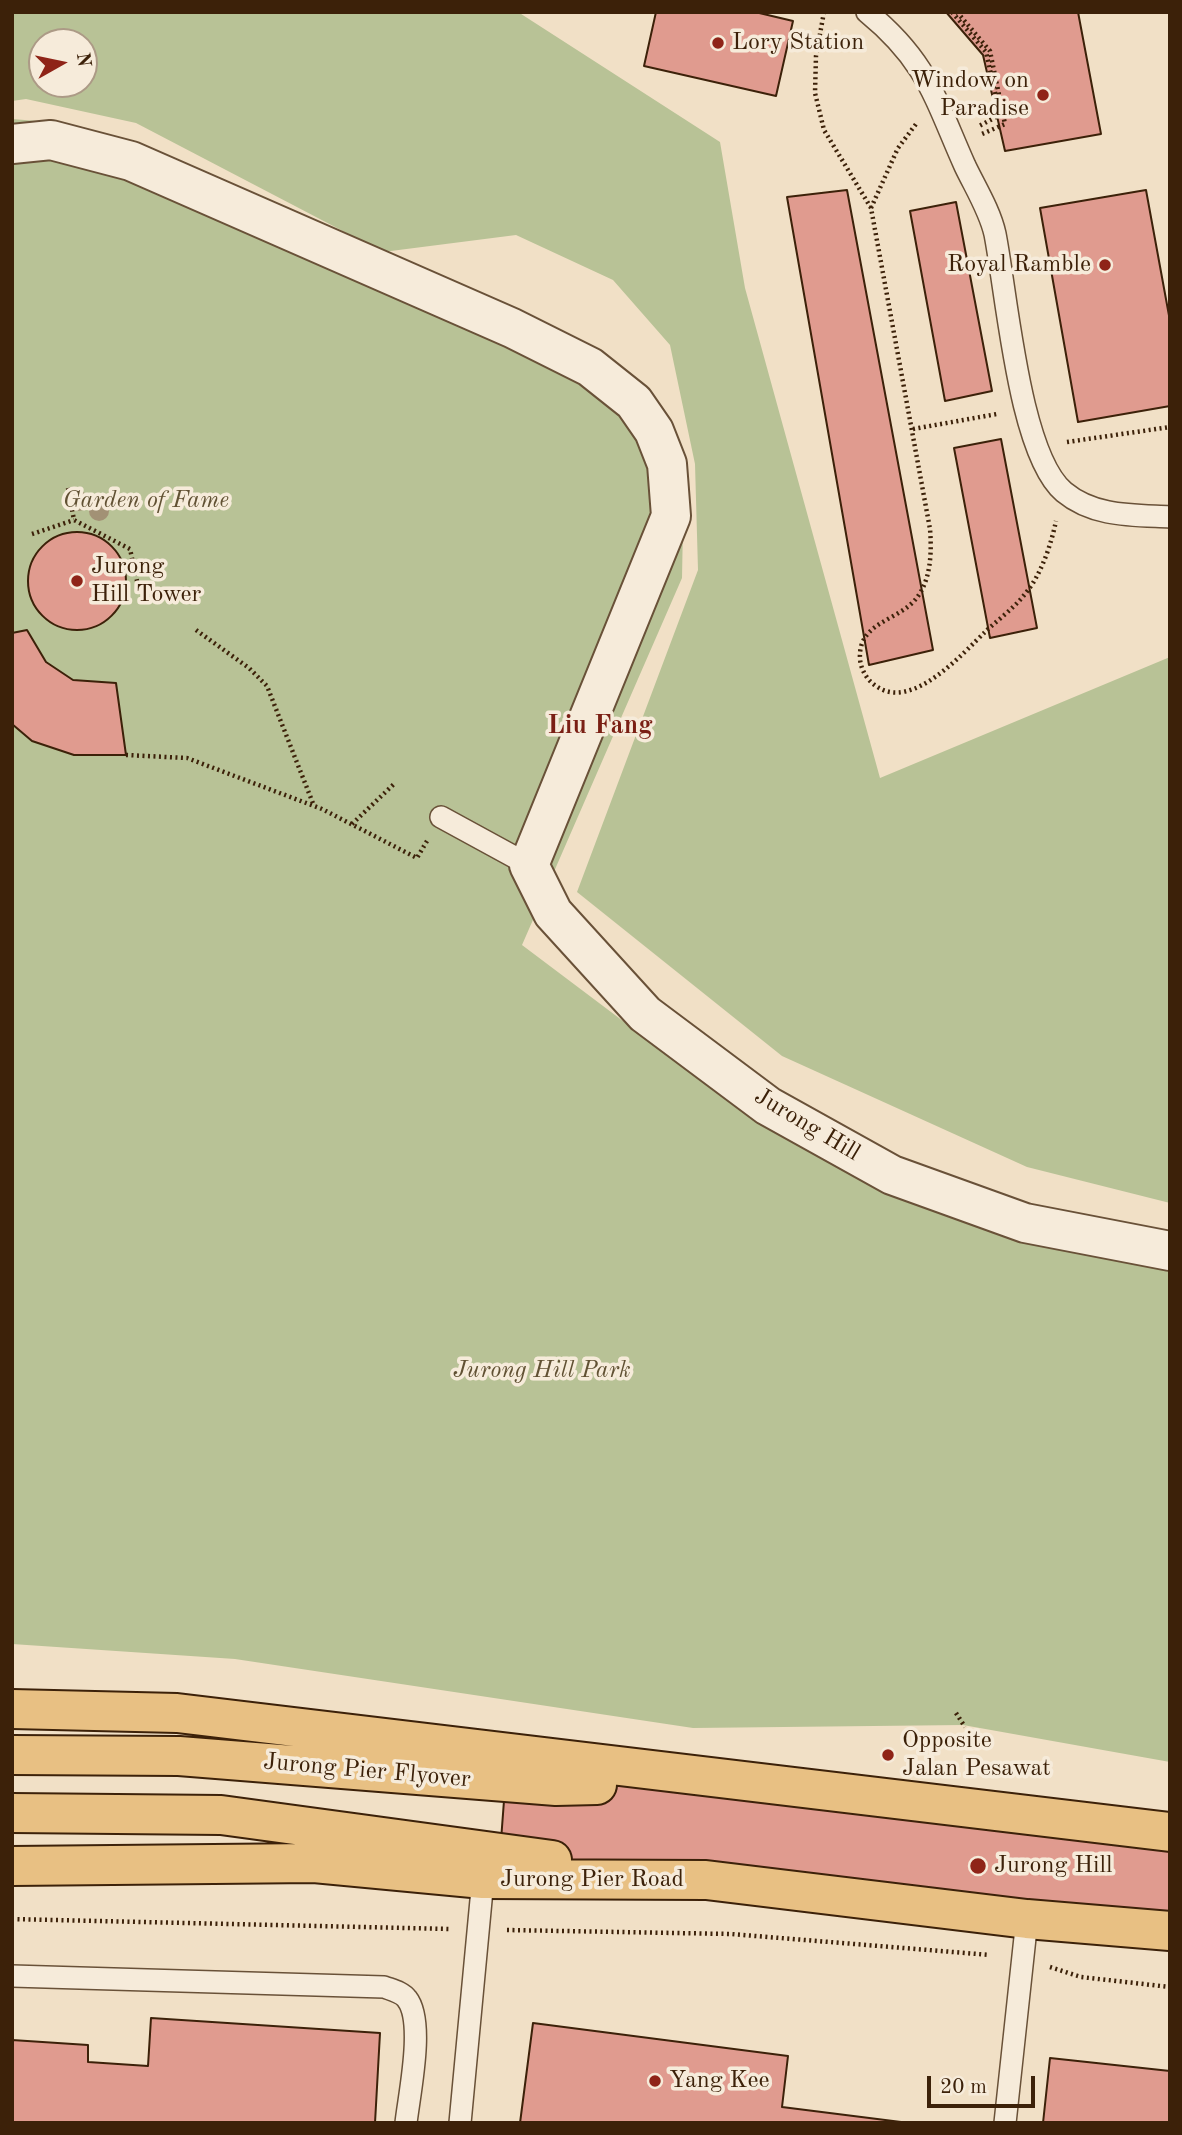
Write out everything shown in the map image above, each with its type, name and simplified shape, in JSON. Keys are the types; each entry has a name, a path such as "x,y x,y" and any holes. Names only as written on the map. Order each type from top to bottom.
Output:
{"main road":[{"path":"12,1709 177,1713 1170,1832"},
{"name":"Jurong Pier Flyover","path":"12,1755 179,1756 556,1786 721,1780"},
{"path":"12,1813 221,1815 706,1880"},
{"name":"Jurong Pier Road","path":"12,1866 314,1863 483,1879 706,1880 1027,1919 1170,1931"}],"street":[{"path":"12,144 51,140 131,161 512,328 590,367 634,402 654,431 667,464 670,516 529,865"},
{"name":"Jurong Hill","path":"529,865 552,912 645,1014 768,1106 892,1175 1025,1223 1170,1251"}],"lane":[{"path":"867,12 912,55 937,95 994,230 1025,409 1035,447 1046,471 1063,491 1085,506 1111,514 1170,517"},
{"path":"441,817 529,865"},
{"path":"460,2123 483,1879"},
{"path":"1005,2123 1027,1919"},
{"path":"12,1976 384,1987 396,1991 407,1999 414,2013 415,2034 406,2123"}],"path":[{"path":"824,12 816,56 815,93 824,130 871,208 913,429 932,556 925,581 912,604 875,625 861,647 864,673 883,691 905,691 940,675 1026,593 1051,546 1063,491"},
{"path":"954,12 990,51 1006,124"},
{"path":"954,12 986,52 1000,115 954,140"},
{"path":"871,208 898,148 937,95"},
{"path":"913,429 1025,409"},
{"path":"1035,447 1170,426"},
{"path":"68,488 74,520"},
{"path":"32,534 74,520 130,549 139,590"},
{"path":"196,630 249,668 267,685 315,806"},
{"path":"126,755 187,758 315,806 417,858 441,817"},
{"path":"351,824 394,784"},
{"path":"956,1713 965,1727"},
{"path":"12,1919 731,1934 1022,1958 1081,1977 1170,1987"}],"green space":[{"path":"12,12 518,12 720,142 745,288 880,778 1170,657 1170,1203 1027,1167 782,1056 577,892 698,570 695,464 670,345 613,280 516,235 383,252 136,123 26,99 12,101"},
{"name":"Jurong Hill Park","path":"12,119 50,122 387,272 556,327 636,386 684,472 682,578 522,945 704,1082 1170,1268 1170,1762 963,1725 693,1728 235,1659 12,1644"}],"building":[{"name":"Lory Station","path":"656,12 755,12 793,21 776,96 644,66"},
{"name":"Window on Paradise","path":"946,12 1078,12 1101,134 1005,151 983,55"},
{"path":"847,190 933,650 869,665 787,197"},
{"name":"Royal Ramble","path":"1146,190 1170,321 1170,406 1078,422 1040,208"},
{"path":"956,202 992,391 945,401 910,211"},
{"path":"1001,439 1037,628 990,638 954,448"},
{"name":"Jurong Hill Tower","path":"77,532 96,536 111,547 122,562 126,581 122,600 111,615 96,626 77,630 58,626 43,615 32,600 28,581 32,562 43,547 58,536"},
{"path":"27,630 46,662 73,680 116,683 126,755 74,755 32,741 12,724 12,633"},
{"path":"506,1774 1170,1831 1170,1925 499,1867"},
{"path":"151,2018 380,2033 375,2123 12,2123 12,2040 88,2045 88,2062 148,2066"},
{"name":"Yang Kee","path":"533,2023 788,2056 782,2107 909,2123 520,2123"},
{"path":"1050,2058 1170,2071 1170,2123 1043,2123"}],"place":[{"name":"Lory Station","path":"718,43"},
{"name":"Window on Paradise","path":"1043,95"},
{"name":"Royal Ramble","path":"1105,265"},
{"name":"Jurong Hill Tower","path":"77,581"},
{"name":"Opposite Jalan Pesawat","path":"888,1755"},
{"name":"Jurong Hill","path":"978,1866"},
{"name":"Yang Kee","path":"655,2081"}],"district":[{"name":"Liu Fang","path":"600,726"}],"park label":[{"name":"Garden of Fame","path":"146,501"}]}
